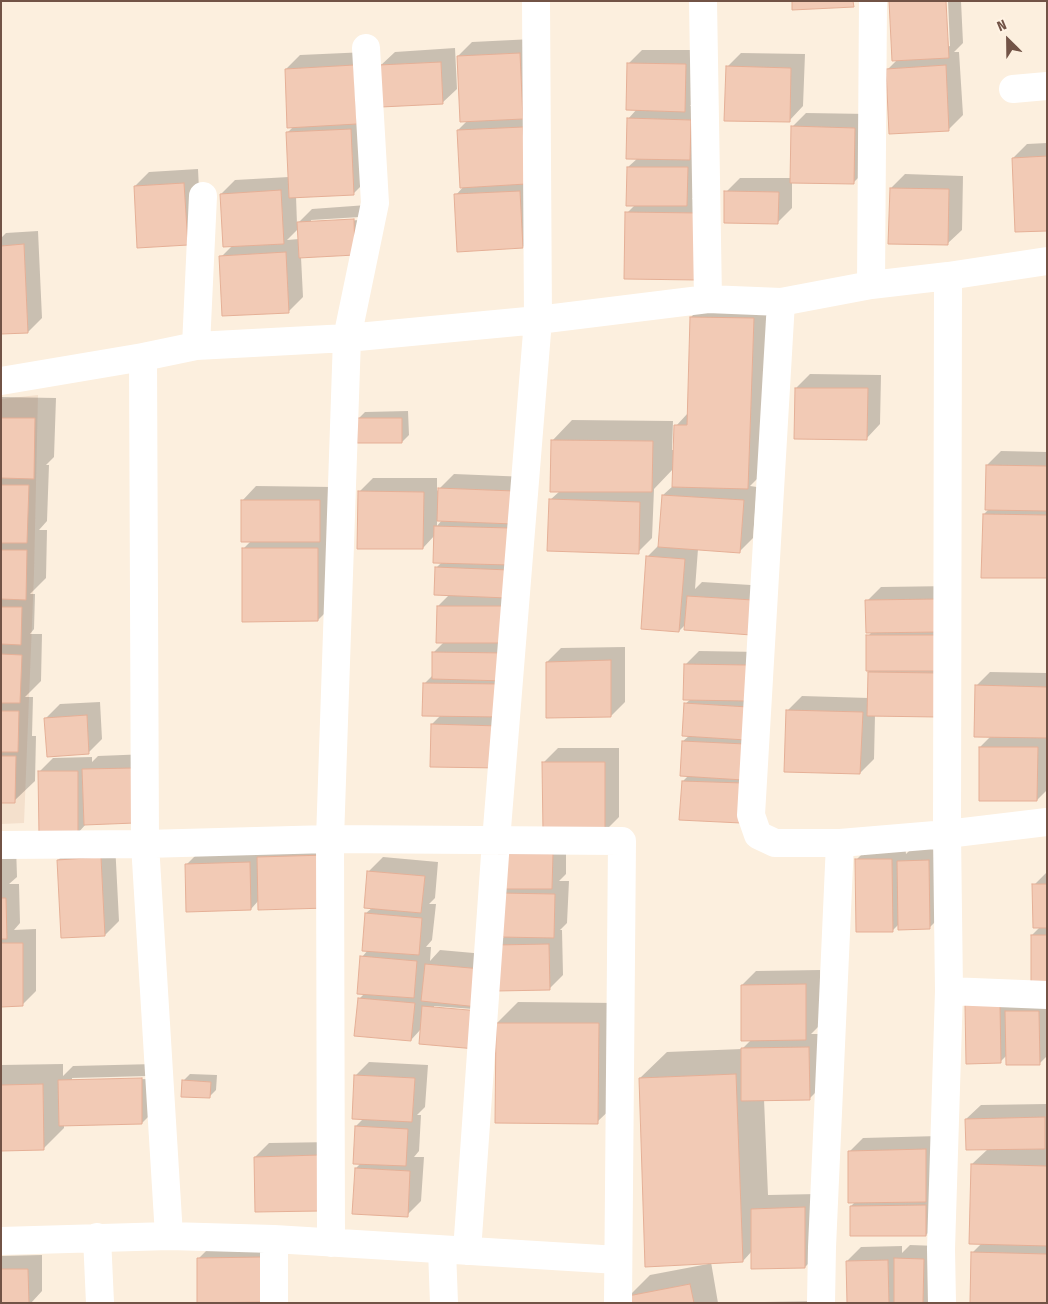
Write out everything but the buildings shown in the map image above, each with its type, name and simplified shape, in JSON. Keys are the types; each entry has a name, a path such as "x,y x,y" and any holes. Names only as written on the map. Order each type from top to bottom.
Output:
{"street":[{"path":"444,1303 455,1250 496,841 538,320 536,1"},
{"path":"703,1 708,299"},
{"path":"871,285 872,1"},
{"path":"331,1243 330,839 347,338 375,203 366,48"},
{"path":"1013,89 1047,86"},
{"path":"196,346 203,196"},
{"path":"1,381 196,346 347,338 538,320 708,299 781,302 871,285 1047,261"},
{"path":"942,1303 941,1249 949,991 947,834 948,276"},
{"path":"781,302 751,815 758,835 775,843 840,843 947,834 1047,822"},
{"path":"143,357 145,844 169,1236"},
{"path":"1,845 145,844 330,839 622,842 618,1303"},
{"path":"821,1303 840,843"},
{"path":"949,991 1047,995"},
{"path":"1,1241 169,1236 274,1239 618,1260"},
{"path":"97,1237 100,1303"},
{"path":"274,1239 274,1303"}],"shaded area":[{"path":"38,395 34,574 24,823 1,824 1,399"}]}
